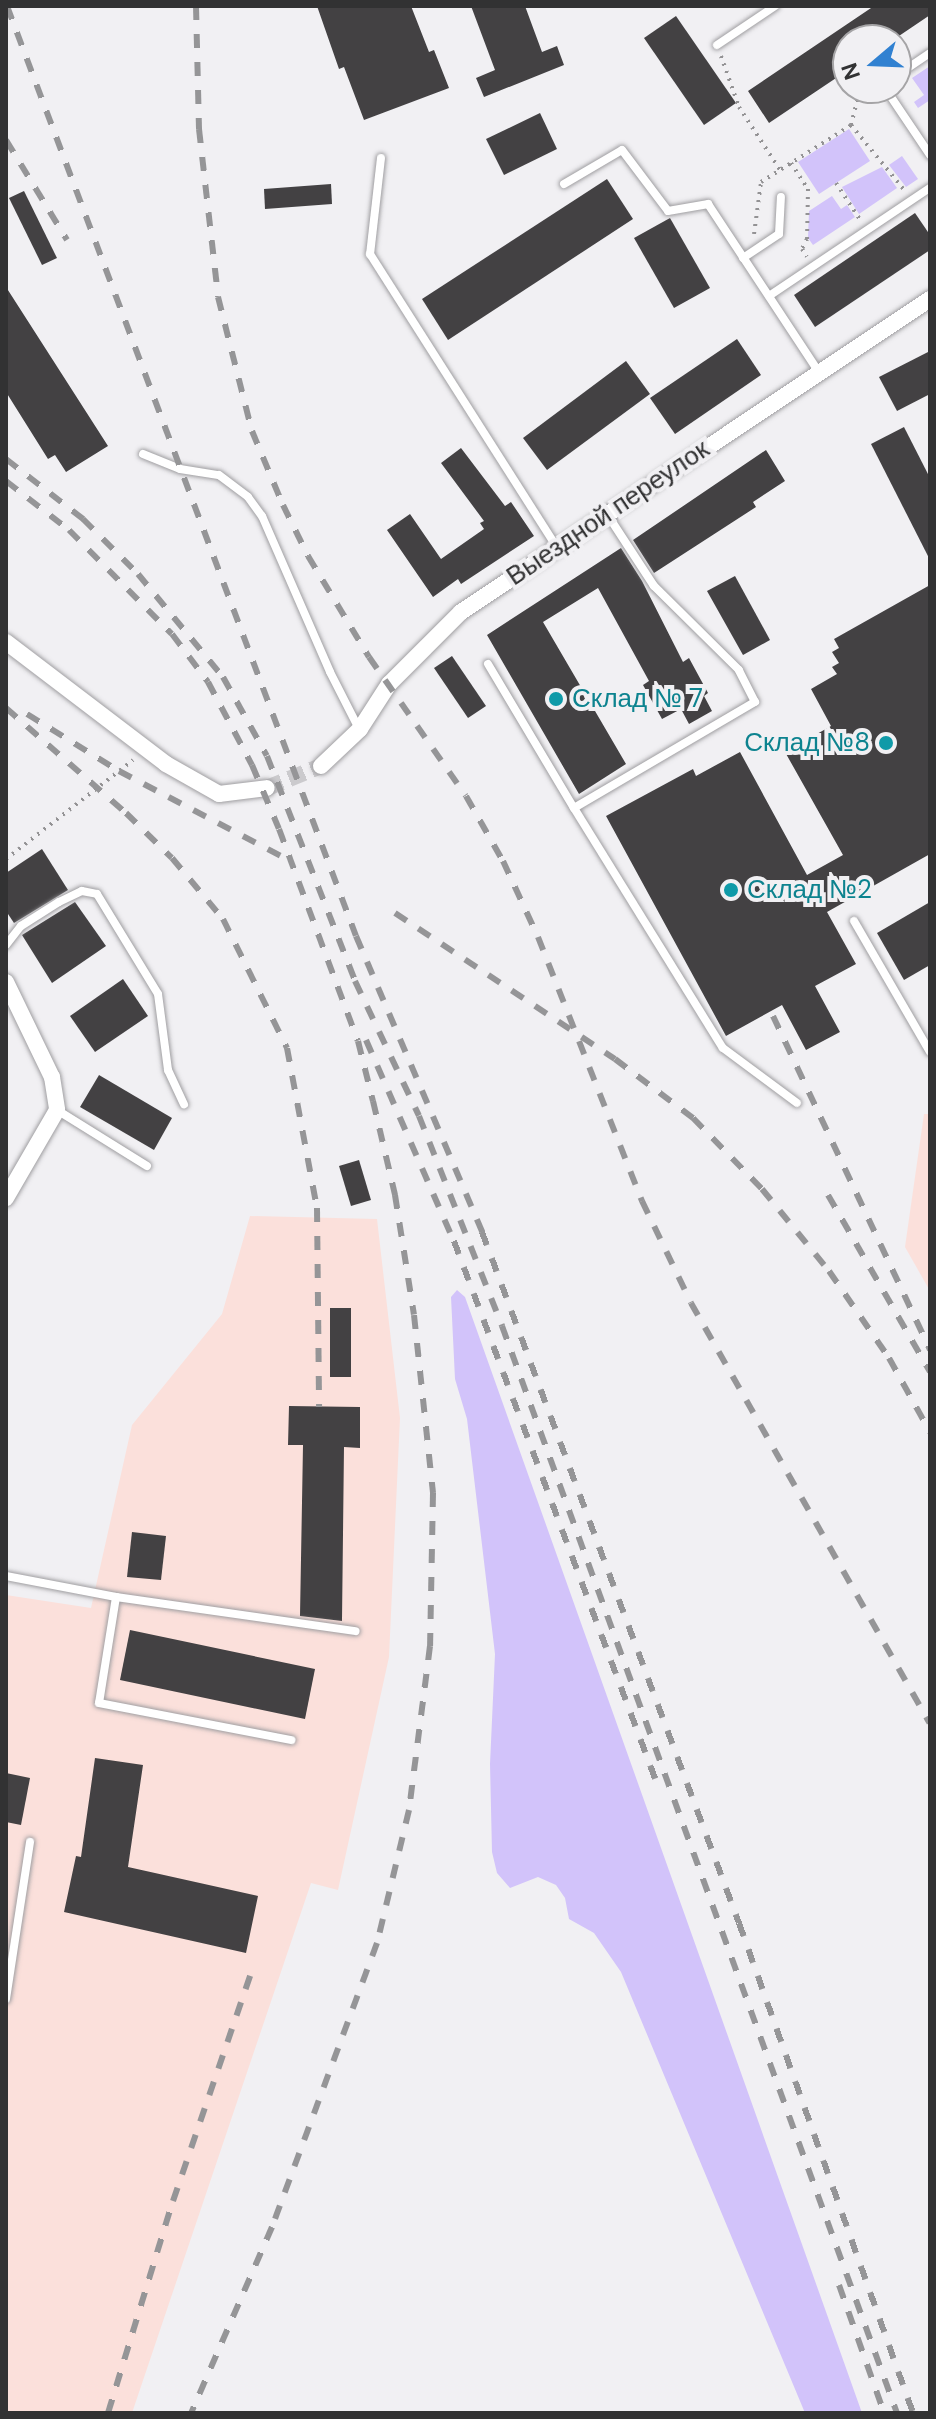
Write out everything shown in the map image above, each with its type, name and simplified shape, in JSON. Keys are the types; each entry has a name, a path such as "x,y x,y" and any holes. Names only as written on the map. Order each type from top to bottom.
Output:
{"street":[{"name":"Выездной переулок","path":"321,766 334,757 360,729 389,684 461,612 930,299"},
{"path":"6,642 166,764 219,794 267,788"},
{"path":"6,982 52,1077 57,1110 6,1198"}],"lane":[{"path":"717,45 775,6"},
{"path":"912,65 930,53"},
{"path":"896,104 930,155"},
{"path":"564,184 622,150 668,211 708,204 818,371"},
{"path":"381,158 370,254 557,547"},
{"path":"769,296 930,188"},
{"path":"743,258 779,234 781,197"},
{"path":"143,454 180,469 219,475 248,497 262,516 330,672 360,729"},
{"path":"574,808 755,702 739,670 654,586 606,513"},
{"path":"488,664 723,1048 797,1103"},
{"path":"6,945 21,926 59,902 82,891 97,894 158,994 168,1070 184,1104"},
{"path":"854,921 930,1052"},
{"path":"57,1110 147,1166"},
{"path":"6,1576 116,1597 356,1631"},
{"path":"116,1597 99,1703 291,1740"},
{"path":"6,1999 30,1842"}],"path":[{"path":"717,45 739,107 780,170"},
{"path":"752,252 761,182 851,125 856,104"},
{"path":"851,125 907,193"},
{"path":"791,163 808,189 804,252"},
{"path":"836,183 862,223"},
{"path":"6,859 133,760"}],"shaded area":[{"path":"930,66 930,100 918,108 914,102 924,95 912,78"},
{"path":"849,129 870,161 819,194 798,162"},
{"path":"902,156 918,179 906,187 889,165"},
{"path":"882,167 897,188 859,214 842,187"},
{"path":"832,196 841,209 847,205 855,217 813,245 808,238 809,211"},
{"path":"924,1114 930,1114 930,1291 905,1247"},
{"path":"250,1216 377,1219 400,1418 389,1657 338,1890 311,1883 132,2413 6,2413 6,1595 91,1608 132,1425 222,1314"},
{"path":"457,1290 465,1297 862,2413 805,2413 621,1972 594,1933 569,1919 565,1898 556,1885 538,1877 510,1888 497,1873 492,1852 490,1764 495,1654 467,1419 455,1379 451,1297"}],"building":[{"path":"317,6 411,6 429,52 434,50 449,88 364,120 344,67 339,69"},
{"path":"471,6 525,6 542,52 557,46 564,65 484,97 476,78 495,70"},
{"path":"874,6 930,6 930,15 912,27 912,24 847,24"},
{"path":"676,16 736,103 704,125 644,38"},
{"path":"832,34 832,81 769,123 748,91"},
{"path":"540,113 557,149 504,175 486,139"},
{"path":"607,179 633,219 448,340 422,299"},
{"path":"331,184 332,204 265,209 264,189"},
{"path":"24,191 57,258 42,265 9,198"},
{"path":"915,213 930,235 930,250 815,327 794,295"},
{"path":"670,218 710,288 674,308 634,238"},
{"path":"6,287 108,446 66,472 55,455 48,459 6,392"},
{"path":"737,339 761,375 675,434 650,398"},
{"path":"930,351 930,394 897,411 879,377"},
{"path":"626,361 650,394 547,470 523,438"},
{"path":"904,427 930,478 930,560 871,444"},
{"path":"461,448 505,506 511,502 534,536 461,584 458,579 433,597 387,530 410,514 441,559 484,529 480,523 484,521 441,463"},
{"path":"766,450 785,481 753,502 756,507 654,573 633,540"},
{"name":"Склад № 7","path":"621,548 642,581 683,662 689,658 708,693 704,696 712,711 689,724 681,709 662,719 643,685 649,681 598,588 543,622 626,764 579,794 487,635"},
{"path":"735,576 770,640 743,655 707,591"},
{"path":"930,585 930,854 827,912 856,964 815,986 840,1032 806,1050 782,1005 726,1036 606,816 693,769 696,776 740,752 807,875 843,855 785,752 831,726 811,689 837,674 832,667 839,663 832,652 839,648 834,639"},
{"path":"452,656 486,706 468,718 434,668"},
{"path":"42,849 68,890 14,923 6,911 6,873"},
{"path":"75,902 106,946 52,983 22,935"},
{"path":"930,902 930,965 904,980 877,933"},
{"path":"123,979 148,1016 95,1052 70,1016"},
{"path":"99,1075 172,1118 154,1150 80,1107"},
{"path":"359,1160 371,1200 351,1206 339,1166"},
{"path":"330,1308 351,1308 351,1377 330,1377"},
{"path":"289,1406 360,1407 360,1448 344,1447 342,1621 300,1616 303,1445 288,1445"},
{"path":"132,1532 166,1536 161,1580 127,1577"},
{"path":"130,1630 315,1669 305,1719 120,1680"},
{"path":"95,1758 143,1765 128,1867 258,1896 246,1953 64,1912 76,1856 81,1857"},
{"path":"6,1773 30,1778 21,1825 6,1822"}],"tunnel":[{"path":"267,788 321,766"}],"railway":[{"path":"7,6 356,936 482,1232 739,1923 913,2413"},
{"path":"196,6 199,129 218,297 252,431 283,505 308,556 369,657 466,796 503,861 538,937 642,1201 691,1303 930,1723"},
{"path":"6,140 67,240"},
{"path":"6,459 83,519 138,574 223,677 267,756 355,981 419,1116 502,1326 897,2413"},
{"path":"6,481 69,530 172,634 208,682 252,765 358,1041 373,1101 395,1195 414,1315 433,1493 430,1646 409,1810 377,1943 272,2227 191,2413"},
{"path":"6,708 126,813 172,858 223,919 287,1048 317,1208 319,1407"},
{"path":"27,714 119,771 292,862"},
{"path":"395,913 615,1059 693,1118 762,1189 829,1271 889,1358 930,1432"},
{"path":"773,1016 930,1350"},
{"path":"366,1040 454,1241 656,1781"},
{"path":"828,1195 930,1372"},
{"path":"108,2413 173,2201 254,1964"},
{"path":"839,2285 884,2413"}],"place":[{"name":"Склад № 7","path":"556,699"},
{"name":"Склад №8","path":"886,743"},
{"name":"Склад №2","path":"731,890"}]}
